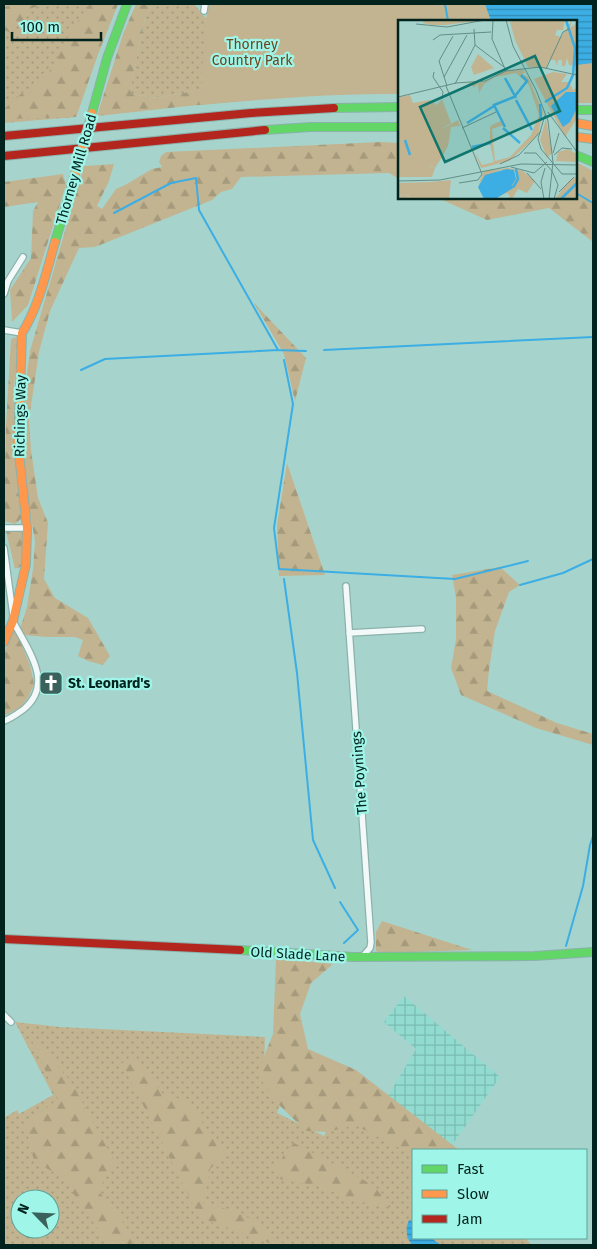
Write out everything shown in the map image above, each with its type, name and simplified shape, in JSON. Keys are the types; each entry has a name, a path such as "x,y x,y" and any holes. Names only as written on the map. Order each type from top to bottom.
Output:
{"main road":[{"name":"Thorney Mill Road","path":"22,333 36,305 107,58 127,4"},
{"path":"4,136 242,113 398,107"},
{"path":"577,110 593,110"},
{"path":"577,123 593,126"},
{"path":"4,156 260,130 311,127 398,128"},
{"path":"577,137 593,139"},
{"path":"577,155 593,162"},
{"name":"Richings Way","path":"4,642 13,620 26,564 27,528 18,444 22,333"},
{"name":"Old Slade Lane","path":"4,940 363,956 535,956 593,952"}],"street":[{"path":"204,11 206,4"},
{"path":"4,294 8,282 23,257"},
{"path":"4,330 22,333"},
{"path":"4,528 27,528"},
{"path":"4,548 13,620 37,670 39,688 32,702 14,717 4,721"},
{"name":"The Poynings","path":"346,586 371,942 370,948 363,956"},
{"path":"349,633 422,629"},
{"path":"4,1015 11,1022"}],"shaded area":[{"path":"404,996 500,1077 452,1145 388,1096 416,1049 384,1022"}],"green space":[{"path":"4,4 118,4 76,117 4,123"},
{"path":"45,4 44,6 27,11 25,13 27,19 23,23 18,22 13,25 11,33 4,30 4,6"},
{"path":"90,4 118,4 76,117 4,119 4,109 22,93 35,87 53,67 61,49"},
{"path":"136,4 152,4 145,18 130,90 132,94 154,98 201,90 205,25 209,4 398,94 285,97 97,116 123,34"},
{"path":"152,4 194,4 206,18 201,90 154,98 132,94 130,90 145,18"},
{"name":"Thorney Country Park","path":"209,4 593,4 593,103 577,103 577,20 398,20 398,94 325,95 201,105 205,25"},
{"path":"381,142 398,143 398,178 389,173 241,177 232,189 221,192 212,200 95,247 79,248 50,311 39,352 29,419 31,450 38,498 48,523 44,579 55,598 88,618 110,656 103,665 78,656 83,640 75,637 23,635 20,629 27,607 35,541 25,483 21,420 30,351 84,166 114,164 109,181 97,206 102,209 116,189 152,169 162,167 159,162 161,156 166,152"},
{"path":"577,163 593,171 593,242 549,208 487,220 440,199 577,199"},
{"path":"63,174 66,185 28,305 12,322 10,290 31,258 33,211 38,202 4,207 4,182"},
{"path":"254,303 306,358 295,401 284,354"},
{"path":"19,336 14,387 22,518 15,524 4,521 6,425 11,339"},
{"path":"287,463 325,575 279,576 277,525"},
{"path":"23,530 22,566 15,569 6,531"},
{"path":"500,567 520,585 509,592 495,631 487,691 557,723 593,734 593,745 536,728 461,695 451,668 456,639 456,598 452,575"},
{"path":"15,628 30,665 34,684 29,696 21,707 4,716 4,652"},
{"path":"382,921 472,950 381,953 376,951 376,932"},
{"path":"276,958 333,964 311,983 300,1014 308,1049 356,1070 458,1149 412,1149 412,1154 355,1125 327,1132 306,1131 278,1104 257,1074 273,1034"},
{"path":"15,1022 60,1027 265,1037 264,1070 288,1084 277,1113 324,1136 337,1109 412,1149 412,1239 527,1239 531,1245 4,1245 4,1118 17,1110 19,1114 53,1095"},
{"path":"29,1034 72,1083 115,1163 98,1190 136,1240 129,1245 109,1245 62,1177 34,1161 25,1125 58,1099"},
{"path":"136,1057 163,1094 187,1101 225,1154 210,1169 203,1203 241,1213 285,1245 275,1245 200,1218 122,1063"},
{"path":"294,1143 373,1185 391,1207 354,1202 323,1187 280,1179 271,1168 281,1162 284,1153"}],"water":[{"path":"485,4 593,4 593,63 577,65 577,20 491,20"},
{"path":"409,1220 412,1221 412,1239 432,1239 441,1245 412,1245 408,1239 407,1227"}],"waterway":[{"path":"445,4 448,20"},
{"path":"114,213 171,183 196,178 199,210 278,350"},
{"path":"577,194 593,203"},
{"path":"324,350 593,337"},
{"path":"81,370 105,359 278,350 306,351"},
{"path":"284,360 293,404 274,528 279,569 455,579 528,561"},
{"path":"520,585 563,573 593,559"},
{"path":"284,579 297,673 313,840 335,888"},
{"path":"566,946 583,886 593,836"},
{"path":"340,902 358,930 344,943"}],"traffic: fast":[{"path":"92,113 107,58 127,4"},
{"path":"334,108 398,107"},
{"path":"577,110 593,110"},
{"path":"265,130 311,127 398,127"},
{"path":"577,155 593,162"},
{"path":"55,242 75,174"},
{"path":"240,950 353,957 535,956 593,952"}],"traffic: slow":[{"path":"75,174 92,113"},
{"path":"577,123 593,126"},
{"path":"577,137 593,139"},
{"path":"4,642 13,621 26,564 27,528 18,444 22,333 38,301 55,242"}],"traffic: jam":[{"path":"4,136 251,113 334,108"},
{"path":"4,156 265,130"},
{"path":"4,939 240,950"}],"place":[{"name":"St. Leonard's","path":"51,683"}]}
